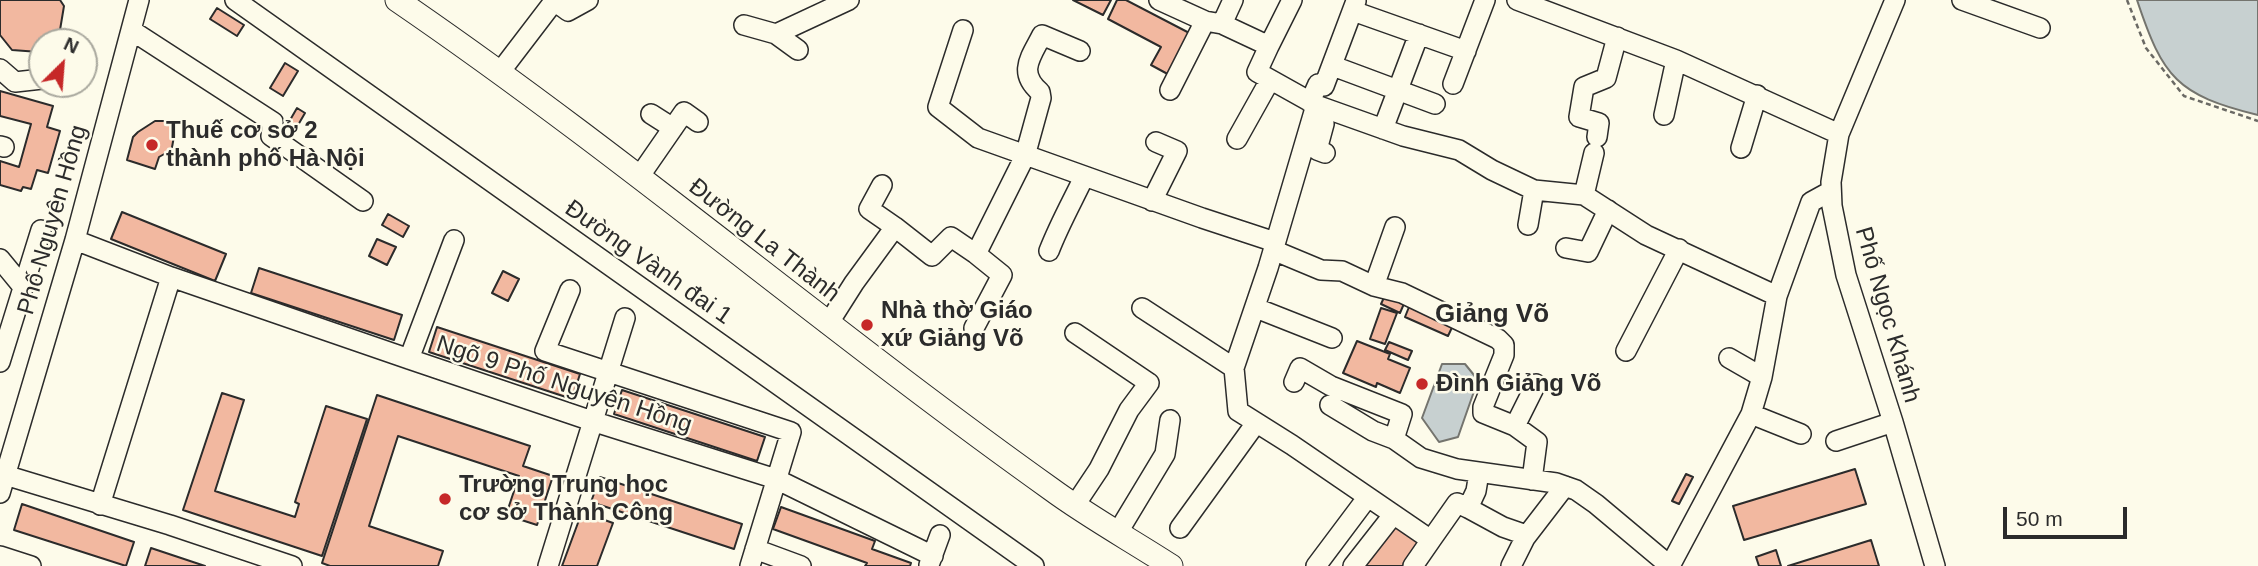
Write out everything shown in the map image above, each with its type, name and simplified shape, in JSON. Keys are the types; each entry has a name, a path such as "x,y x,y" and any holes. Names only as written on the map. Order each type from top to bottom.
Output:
{"main road":[{"name":"Đường La Thành","path":"397,0 500,72 980,438 1075,505 1171,566"}],"street":[{"name":"Phố Nguyên Hồng","path":"3,484 75,240 139,0"},
{"name":"Đường Vành đai 1","path":"234,0 1034,566"},
{"path":"500,72 555,1 568,11 588,0"},
{"path":"776,34 849,0"},
{"path":"1158,0 1269,46"},
{"path":"1170,90 1214,23 1233,0"},
{"path":"1292,0 1257,72 1270,80 1318,106 1384,129 1459,150 1492,170 1534,190 1584,195 1646,235 1777,296"},
{"path":"1453,84 1485,0"},
{"path":"1517,0 1676,60 1839,134"},
{"name":"Phố Ngọc Khánh","path":"1895,0 1839,134 1833,159 1831,191 1837,239 1846,275 1894,422 1935,566"},
{"path":"1962,0 2040,28"},
{"path":"1325,153 1317,150 1318,84 1324,86 1354,5 1419,34 1466,51"},
{"path":"744,25 776,34 798,50"},
{"path":"131,30 273,122 271,136 363,201"},
{"path":"963,30 931,111 978,138 1274,246 1321,270 1342,271 1374,286 1402,293 1498,339 1504,345 1504,355 1483,413 1515,426 1537,443 1532,481"},
{"path":"1384,129 1419,34"},
{"path":"976,254 1025,156 1041,98 1040,92 1029,82 1027,69 1042,35 1080,51"},
{"path":"1584,195 1599,123 1579,117 1584,87 1606,78 1617,37"},
{"path":"1664,115 1676,60"},
{"path":"1333,66 1435,104"},
{"path":"0,69 15,82 28,81"},
{"path":"1237,139 1270,80"},
{"path":"1741,148 1757,95"},
{"path":"1318,106 1256,308 1234,368 1238,411 1431,540"},
{"path":"639,177 684,112 698,122"},
{"path":"651,114 673,128"},
{"path":"1152,201 1177,151 1156,142"},
{"path":"1049,251 1063,214 1072,203 1084,177"},
{"path":"881,185 869,209 932,256 951,237 1002,275 974,328"},
{"path":"1528,225 1534,190"},
{"path":"1331,405 1394,439 1421,458 1457,469 1556,483 1576,490 1670,566 1752,414 1762,377 1777,296 1811,202 1831,191"},
{"path":"1566,248 1588,252 1608,210"},
{"path":"828,324 895,227"},
{"path":"1374,286 1395,227"},
{"name":"Phố Nguyên Hồng","path":"1,355 41,230"},
{"name":"Ngõ 9 Phố Nguyên Hồng","path":"75,240 171,277 408,359 776,479 931,561"},
{"path":"408,359 454,240"},
{"path":"1626,351 1679,249"},
{"path":"0,259 23,287 61,286"},
{"path":"100,505 171,277"},
{"path":"570,290 545,351 791,432 752,558 801,566"},
{"path":"1142,308 1234,368"},
{"path":"1256,308 1332,338"},
{"path":"548,566 625,318"},
{"path":"1075,333 1149,383 1129,411 1099,469 1075,505"},
{"path":"1729,358 1762,377"},
{"path":"1294,382 1300,368 1331,386 1402,414 1394,439"},
{"path":"1515,426 1536,384"},
{"path":"1752,414 1801,434"},
{"path":"1118,532 1165,454 1170,420"},
{"path":"1836,441 1894,422"},
{"path":"1180,528 1256,423"},
{"path":"1468,508 1476,491 1479,473"},
{"path":"3,484 100,505 170,525 292,566"},
{"path":"1511,566 1526,536 1565,486"},
{"path":"1316,566 1367,498"},
{"path":"1413,566 1457,503 1526,536"},
{"path":"1353,566 1392,514"},
{"path":"931,561 940,535"},
{"path":"0,556 32,566"}],"path":[{"path":"2127,0 2146,48 2183,96 2258,121"}],"shaded area":[{"path":"2137,0 2258,0 2258,115 2209,100 2177,79 2155,48"},
{"path":"1442,364 1465,364 1478,380 1458,437 1439,442 1422,418"}],"building":[{"path":"0,0 60,0 64,6 60,28 28,28 28,51 12,50 0,35"},
{"path":"1073,0 1111,0 1103,15"},
{"path":"1117,0 1126,0 1197,37 1175,78 1151,65 1161,47 1108,19"},
{"path":"217,8 244,25 237,36 210,19"},
{"path":"285,63 298,71 283,96 270,88"},
{"path":"0,91 53,106 47,127 60,131 48,173 37,170 31,189 23,187 21,191 0,185 0,161 19,167 31,124 0,116"},
{"path":"297,108 305,113 294,132 286,127"},
{"name":"Thuế cơ sở 2 thành phố Hà Nội","path":"155,121 167,121 176,125 171,153 159,157 155,169 127,160 133,137"},
{"path":"122,212 226,254 215,281 111,239"},
{"path":"388,214 409,226 403,237 382,225"},
{"path":"377,239 396,247 387,265 369,256"},
{"path":"259,268 402,315 394,340 251,293"},
{"path":"503,271 519,279 508,301 492,293"},
{"path":"1387,291 1406,299 1400,313 1381,304"},
{"path":"1411,302 1455,321 1448,336 1405,317"},
{"path":"1381,308 1397,313 1385,344 1370,339"},
{"path":"437,327 580,374 572,399 429,352"},
{"path":"1357,341 1390,354 1388,359 1410,368 1400,393 1377,383 1376,387 1343,373"},
{"path":"1389,342 1412,351 1408,360 1385,350"},
{"path":"622,390 765,437 757,461 614,414"},
{"path":"222,393 244,400 215,491 295,517 299,504 295,502 326,406 367,419 322,556 183,510"},
{"path":"377,395 530,446 523,466 553,476 537,525 506,515 519,476 398,436 369,526 443,551 438,566 330,566 322,563"},
{"path":"1855,469 1866,504 1744,540 1733,506"},
{"path":"1686,474 1693,477 1679,504 1672,501"},
{"path":"600,477 742,524 734,549 591,502"},
{"path":"22,504 134,542 126,566 14,530"},
{"path":"781,507 875,541 872,549 911,563 910,566 865,566 867,563 773,529"},
{"path":"582,512 613,523 597,566 562,566"},
{"path":"1397,520 1425,540 1406,566 1364,566"},
{"path":"1871,540 1879,566 1788,566"},
{"path":"151,548 205,566 145,566"},
{"path":"1776,550 1781,566 1759,566 1756,557"}],"place":[{"name":"Thuế cơ sở 2 thành phố Hà Nội","path":"152,145"},
{"name":"Nhà thờ Giáo xứ Giảng Võ","path":"867,325"},
{"name":"Đình Giảng Võ","path":"1422,384"},
{"name":"Trường Trung học cơ sở Thành Công","path":"445,499"}],"district":[{"name":"Giảng Võ","path":"1492,315"}]}
